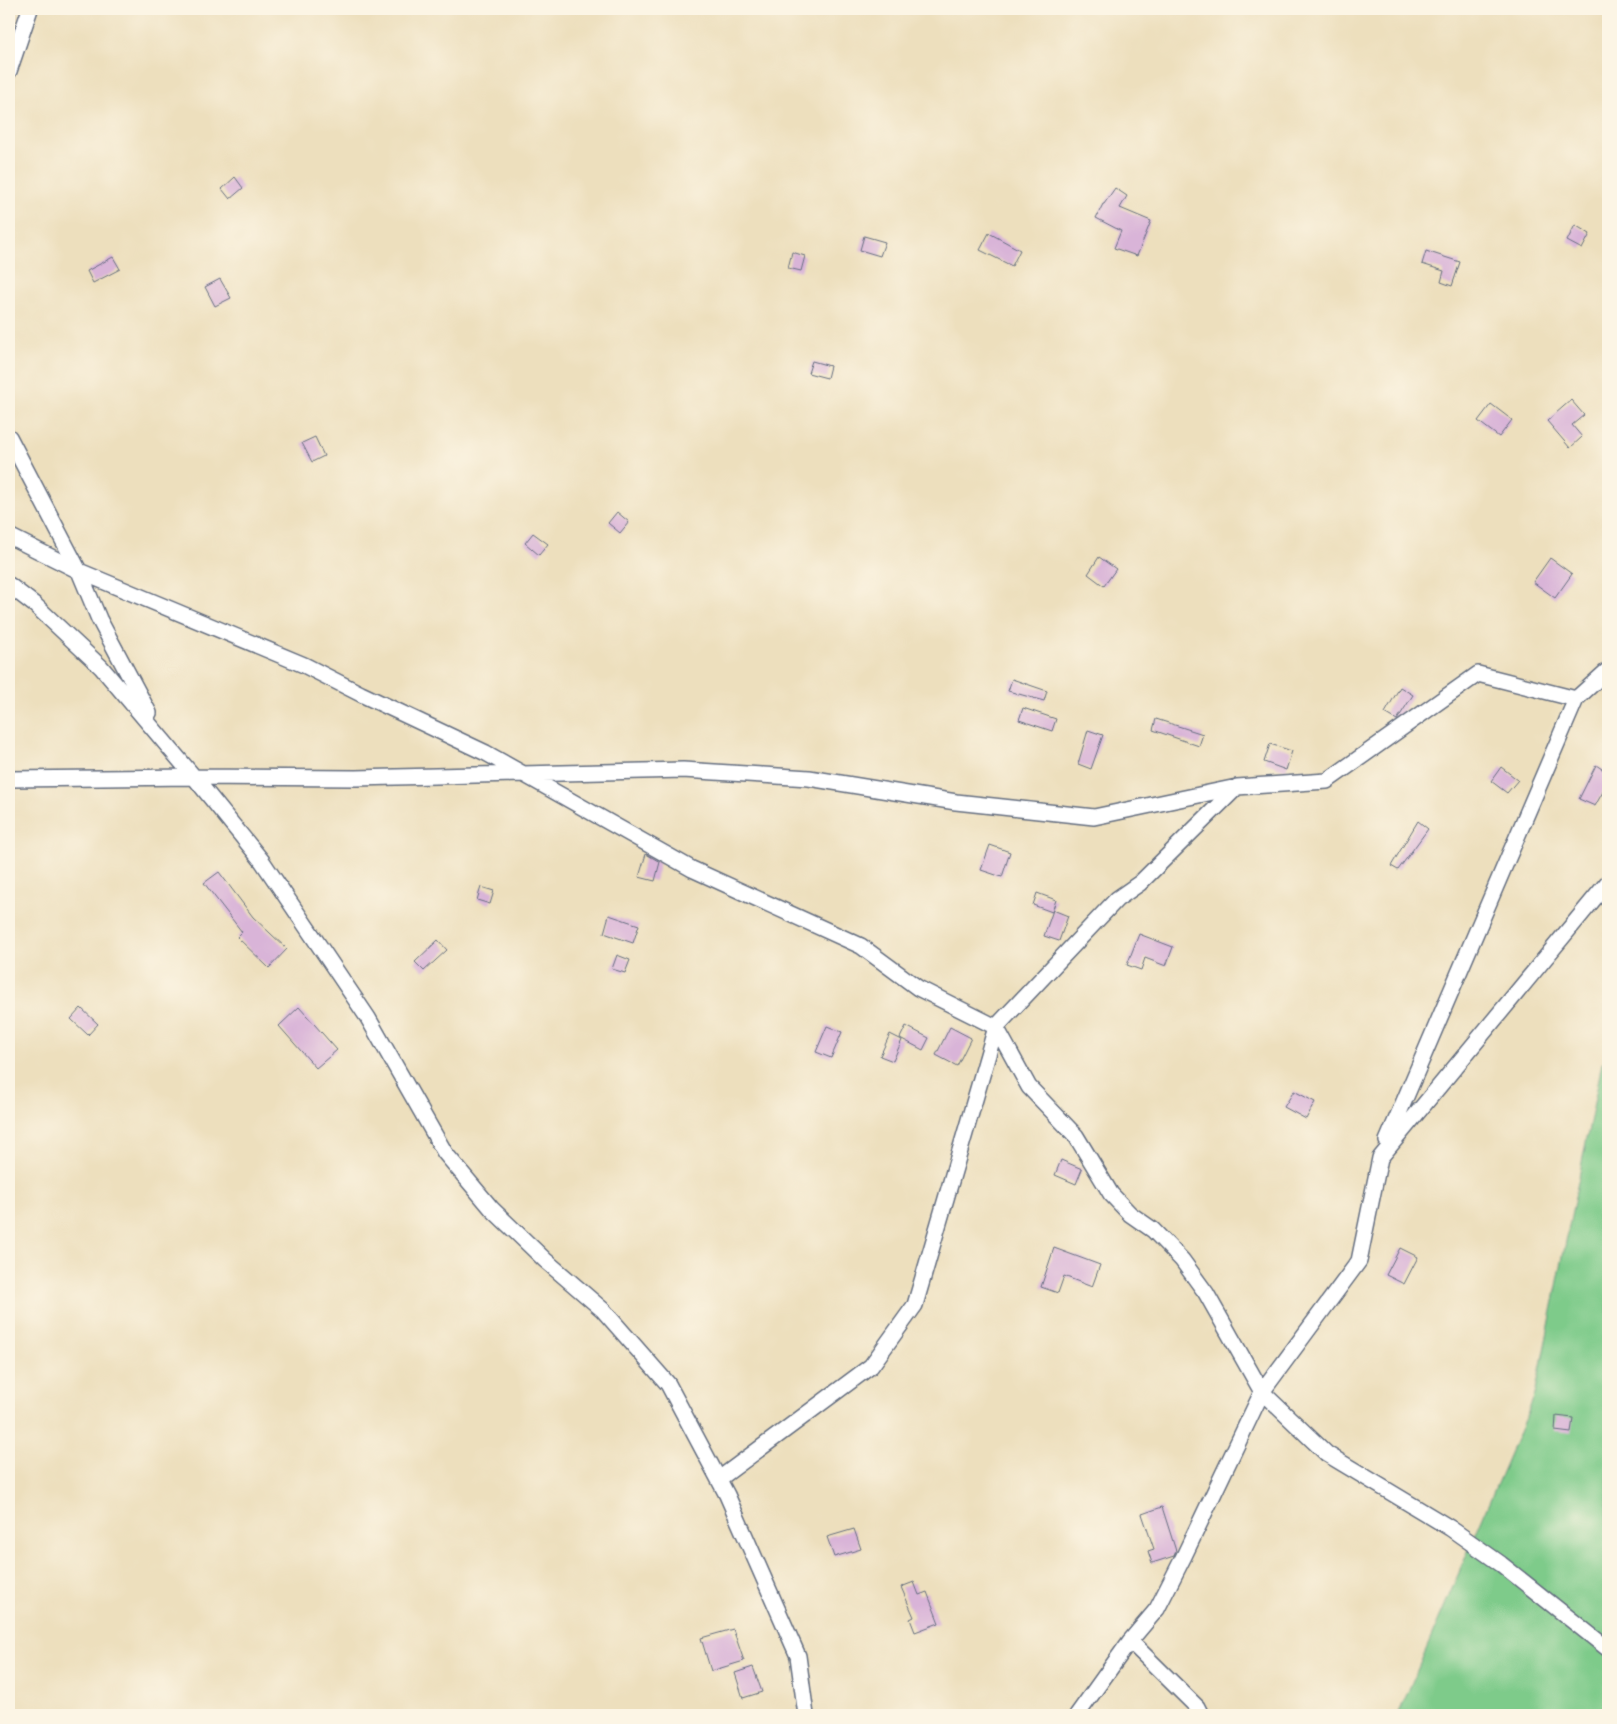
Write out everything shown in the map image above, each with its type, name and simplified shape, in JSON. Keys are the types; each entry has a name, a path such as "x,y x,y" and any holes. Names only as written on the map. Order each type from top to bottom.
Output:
{"street":[{"path":"9,71 30,9"},
{"path":"9,437 80,571 99,619 163,739"},
{"path":"9,536 80,571 304,665 486,753 692,869 861,946 918,988 996,1027 1029,1087 1076,1136 1111,1194 1130,1214 1153,1230 1182,1260 1206,1293 1262,1392 1328,1454 1457,1534 1501,1564 1608,1649"},
{"path":"9,586 35,604 101,667 194,776 262,861 368,1018 445,1153 492,1208 546,1260 603,1310 668,1384 719,1479 798,1656 806,1715"},
{"path":"1077,1715 1130,1641 1157,1609 1262,1392 1359,1261 1380,1158 1576,699 1608,670"},
{"path":"9,779 194,776 356,778 682,770 809,778 956,802 1094,817 1237,788 1328,781 1478,674 1576,699"},
{"path":"719,1479 871,1366 915,1305 996,1027 1117,899 1140,883 1237,788"},
{"path":"1380,1158 1608,882"},
{"path":"1130,1641 1197,1707 1201,1715"}],"green space":[{"path":"1608,1056 1608,1715 1398,1715 1535,1395 1602,1063"}],"building":[{"path":"235,177 243,188 230,199 222,189"},
{"path":"1115,188 1127,196 1120,208 1151,221 1137,256 1114,248 1121,231 1096,218 1103,204"},
{"path":"1575,225 1590,234 1582,249 1567,241"},
{"path":"989,233 1020,250 1012,266 980,250"},
{"path":"864,236 885,242 880,256 860,250"},
{"path":"1426,251 1460,262 1452,286 1441,282 1444,271 1422,264"},
{"path":"792,252 805,256 801,271 788,268"},
{"path":"113,257 120,269 93,283 87,271"},
{"path":"220,279 231,298 215,306 205,287"},
{"path":"812,361 830,366 827,378 808,373"},
{"path":"1571,400 1584,415 1572,425 1582,437 1570,448 1547,421"},
{"path":"1491,404 1512,420 1499,437 1478,421"},
{"path":"315,437 324,456 312,462 302,443"},
{"path":"617,512 629,522 620,533 608,523"},
{"path":"533,533 548,544 539,555 525,543"},
{"path":"1099,557 1116,569 1104,586 1088,574"},
{"path":"1550,558 1572,574 1555,598 1533,582"},
{"path":"1012,679 1047,691 1044,701 1008,691"},
{"path":"1400,687 1413,695 1397,720 1385,713"},
{"path":"1023,708 1056,719 1052,731 1019,720"},
{"path":"1156,719 1203,734 1199,746 1153,730"},
{"path":"1088,730 1103,735 1091,769 1078,764"},
{"path":"1270,744 1292,751 1286,770 1264,762"},
{"path":"1596,765 1608,773 1608,783 1595,806 1579,799"},
{"path":"1501,767 1518,780 1507,793 1491,781"},
{"path":"1418,821 1428,829 1398,870 1391,866"},
{"path":"990,845 1010,852 1002,877 981,870"},
{"path":"646,854 660,862 655,881 639,877"},
{"path":"219,872 253,917 287,949 269,968 237,937 242,932 204,883"},
{"path":"481,887 494,891 490,904 477,900"},
{"path":"1037,893 1056,900 1052,912 1033,905"},
{"path":"1053,910 1068,916 1059,941 1044,936"},
{"path":"609,915 639,925 633,943 604,933"},
{"path":"1139,934 1173,947 1166,966 1145,958 1141,970 1127,965"},
{"path":"438,940 447,950 424,971 415,962"},
{"path":"617,955 630,960 625,973 612,969"},
{"path":"299,1007 337,1050 316,1068 279,1026"},
{"path":"81,1008 98,1024 88,1035 71,1019"},
{"path":"827,1026 842,1032 831,1058 816,1052"},
{"path":"906,1026 929,1038 923,1050 900,1038"},
{"path":"950,1027 971,1038 957,1066 936,1055"},
{"path":"890,1034 902,1040 893,1061 880,1056"},
{"path":"1294,1091 1315,1102 1306,1119 1284,1107"},
{"path":"1061,1160 1082,1169 1076,1184 1055,1175"},
{"path":"1054,1248 1100,1265 1092,1287 1064,1276 1058,1293 1041,1287"},
{"path":"1400,1248 1418,1257 1404,1284 1386,1275"},
{"path":"1556,1416 1573,1418 1571,1433 1555,1431"},
{"path":"1162,1507 1176,1551 1174,1556 1152,1563 1148,1551 1154,1549 1142,1514"},
{"path":"854,1529 861,1549 834,1557 827,1537"},
{"path":"914,1582 919,1595 927,1592 939,1623 915,1632 910,1619 914,1617 901,1587"},
{"path":"733,1629 744,1661 711,1671 701,1638"},
{"path":"753,1667 762,1692 743,1698 735,1673"}]}
